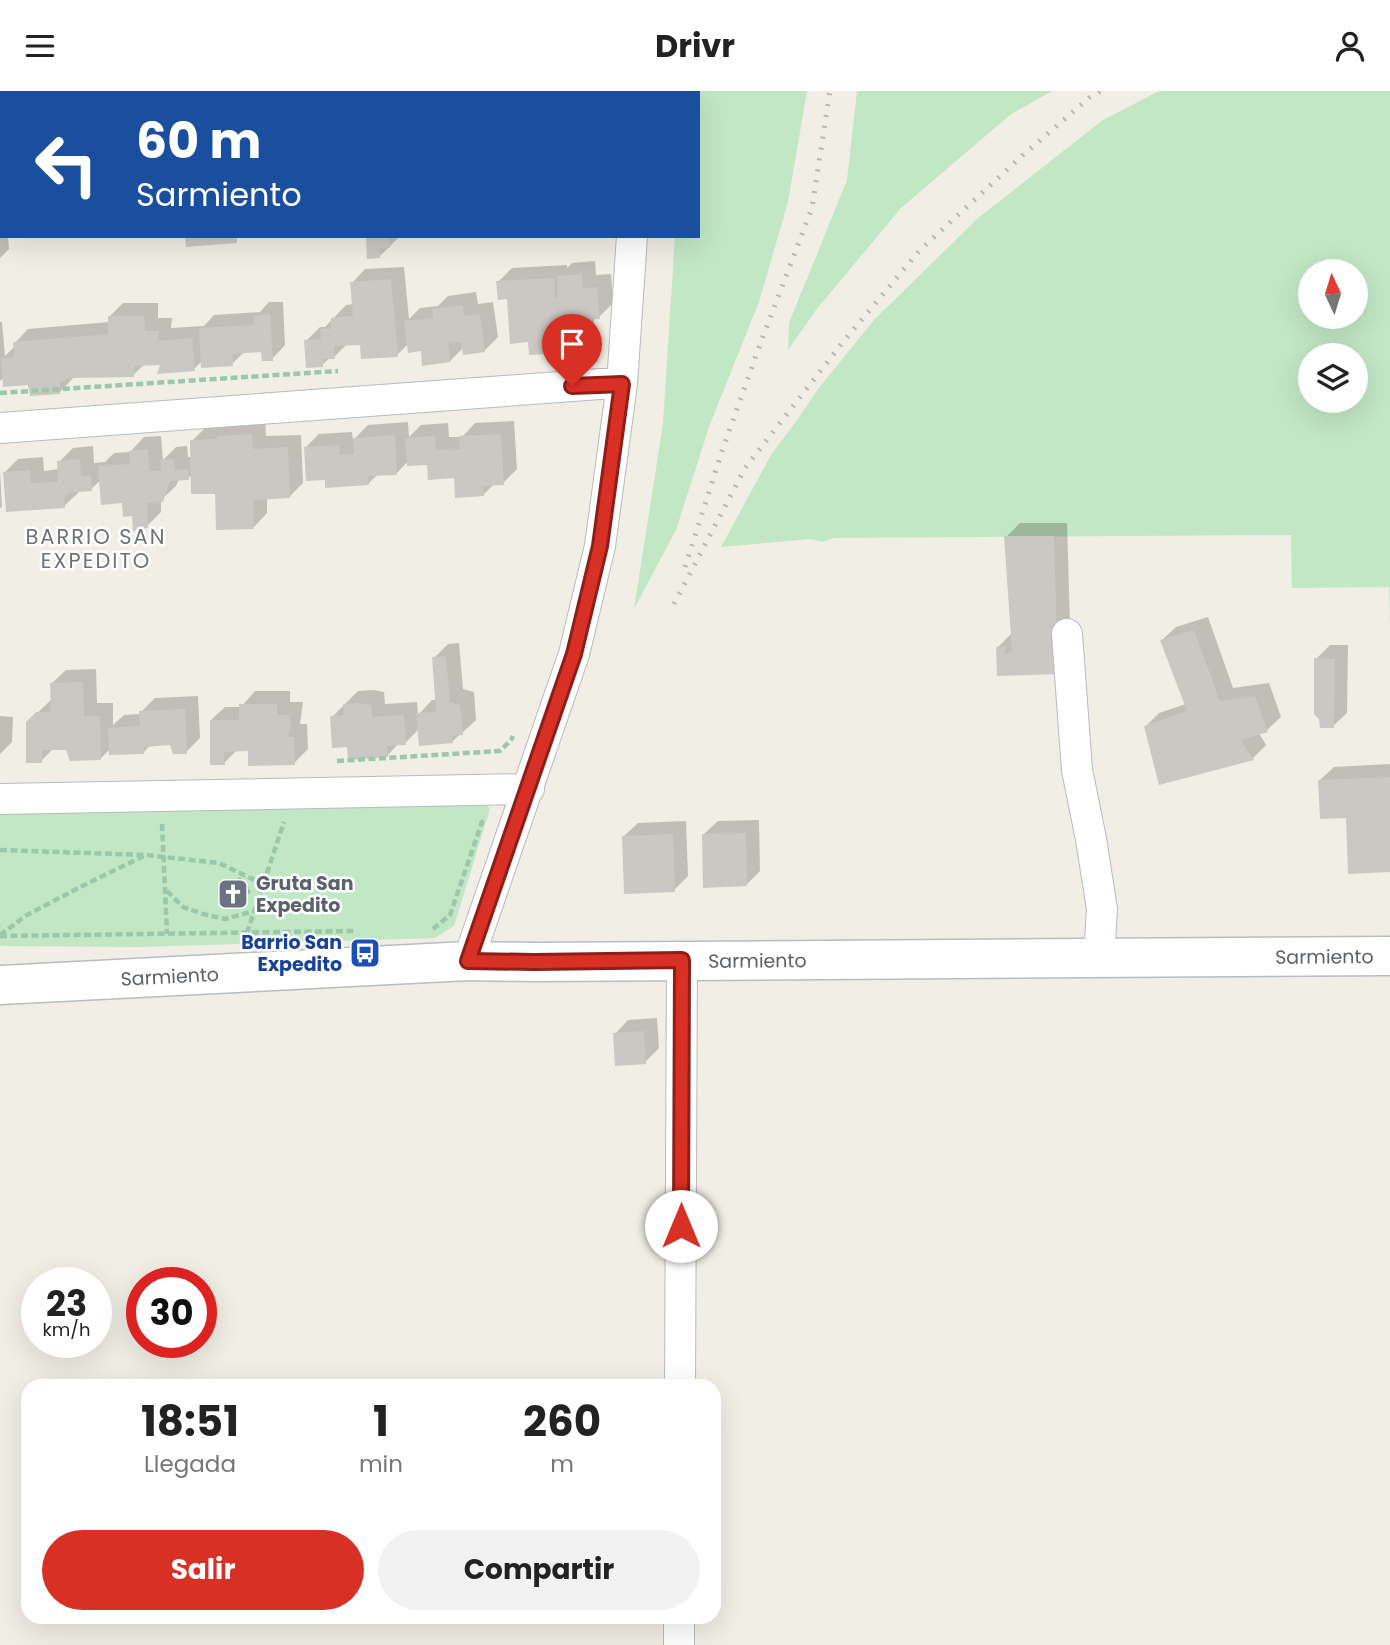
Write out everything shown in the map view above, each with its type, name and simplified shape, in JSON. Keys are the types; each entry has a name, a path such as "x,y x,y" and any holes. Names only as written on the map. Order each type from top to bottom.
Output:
{"main road":[{"name":"Sarmiento","path":"0,985 468,961 1390,956"}],"street":[{"path":"468,961 574,654 600,546 622,384 632,238"},
{"path":"0,428 622,384"},
{"path":"1067,634 1077,770 1102,909 1099,957"},
{"path":"0,799 529,789"},
{"path":"680,1379 682,960"},
{"path":"679,1624 679,1645"}],"path":[{"path":"333,761 500,751 511,740 515,729"},
{"path":"420,929 434,929 450,915 482,822 474,814"},
{"path":"161,816 167,934"},
{"path":"247,933 285,819"},
{"path":"0,850 146,855 219,863 263,884"},
{"path":"0,936 27,915 146,855"},
{"path":"166,890 183,907 202,914 225,919 254,911"},
{"path":"0,936 366,930"}],"green space":[{"path":"700,91 807,91 788,202 759,302 709,427 676,530 634,609 663,424 675,238 700,238"},
{"path":"857,91 1052,91 1010,115 901,208 816,310 788,350 789,323 847,180"},
{"path":"1159,91 1390,91 1390,632 1389,587 1292,588 1291,535 834,538 823,542 811,539 721,547 771,455 818,389 874,320 978,218 1103,120"},
{"path":"482,800 490,809 454,926 435,938 139,947 0,946 0,813"}],"building":[{"path":"185,238 237,238 237,243 186,247"},
{"path":"366,238 389,238 390,248 380,249 380,258 367,259"},
{"path":"582,274 583,288 597,287 600,319 580,320 582,338 571,338 571,329 549,331 551,354 529,355 528,342 510,344 507,299 498,300 496,281 554,278 555,298 558,299 557,276"},
{"path":"391,279 398,357 361,359 360,345 334,346 335,359 323,359 323,367 306,368 304,340 321,339 320,329 331,329 331,318 353,316 350,282"},
{"path":"463,305 464,316 480,314 485,352 463,355 461,342 448,343 451,362 422,366 421,351 408,353 404,321 433,318 432,309"},
{"path":"270,314 273,361 262,361 261,352 232,354 233,366 201,368 199,328 254,325 254,316"},
{"path":"108,316 144,316 145,331 159,331 158,341 192,338 195,371 157,374 160,365 134,366 134,377 71,378 60,382 60,394 30,396 28,385 3,387 1,358 14,357 13,342 108,334"},
{"path":"252,434 253,449 288,447 290,498 253,500 254,529 216,530 215,494 191,494 190,440"},
{"path":"501,434 504,485 483,486 484,496 455,498 454,478 428,480 427,465 407,466 405,438 435,436 436,450 460,449 459,436"},
{"path":"395,435 397,475 368,476 369,485 325,488 325,480 306,481 304,447 339,445 340,455 354,454 353,438"},
{"path":"148,449 149,471 161,471 160,460 174,459 175,470 188,469 189,480 170,481 163,502 147,503 148,528 133,531 132,516 123,517 122,503 101,505 98,466 130,464 129,451"},
{"path":"80,459 81,476 91,475 92,491 68,493 64,499 65,508 6,512 3,472 30,470 31,483 58,482 57,461"},
{"path":"1004,536 1054,536 1058,674 997,676 996,647 1005,646 1005,654 1012,651"},
{"path":"1194,630 1220,701 1255,696 1268,732 1241,740 1254,760 1159,785 1144,726 1187,711 1160,640"},
{"path":"446,656 450,702 460,705 463,735 452,736 453,743 419,746 416,713 436,712 432,657"},
{"path":"1314,658 1335,659 1334,728 1320,728 1319,719 1314,714"},
{"path":"83,682 84,716 100,716 101,760 70,761 66,750 42,750 42,763 26,763 26,722 36,712 51,712 50,683"},
{"path":"239,704 277,704 277,715 290,715 288,737 294,737 295,765 248,766 248,751 224,752 225,765 210,765 210,720 239,720"},
{"path":"343,704 371,705 372,717 404,715 406,745 387,746 388,757 348,760 347,747 332,748 330,716 344,715"},
{"path":"185,709 187,754 173,754 170,745 144,747 144,754 109,755 108,728 140,726 139,711"},
{"path":"1390,777 1390,872 1348,874 1346,818 1320,819 1318,780"},
{"path":"746,833 747,886 703,888 702,834"},
{"path":"673,834 675,892 624,894 622,836"},
{"path":"233,882 246,900 231,909 217,892"},
{"path":"644,1031 646,1064 615,1066 613,1033"}],"railway":[{"path":"685,567 722,451 812,208 830,91"},
{"path":"674,604 745,468 843,342 920,250 1023,155 1100,91"}],"place":[{"name":"Gruta San Expedito","path":"233,894"},
{"name":"Barrio San Expedito","path":"365,953"}],"district":[{"name":"BARRIO SAN EXPEDITO","path":"96,549"}],"route":[{"path":"572,386 622,384 600,546 574,654 468,961 682,960 681,1226"}]}
